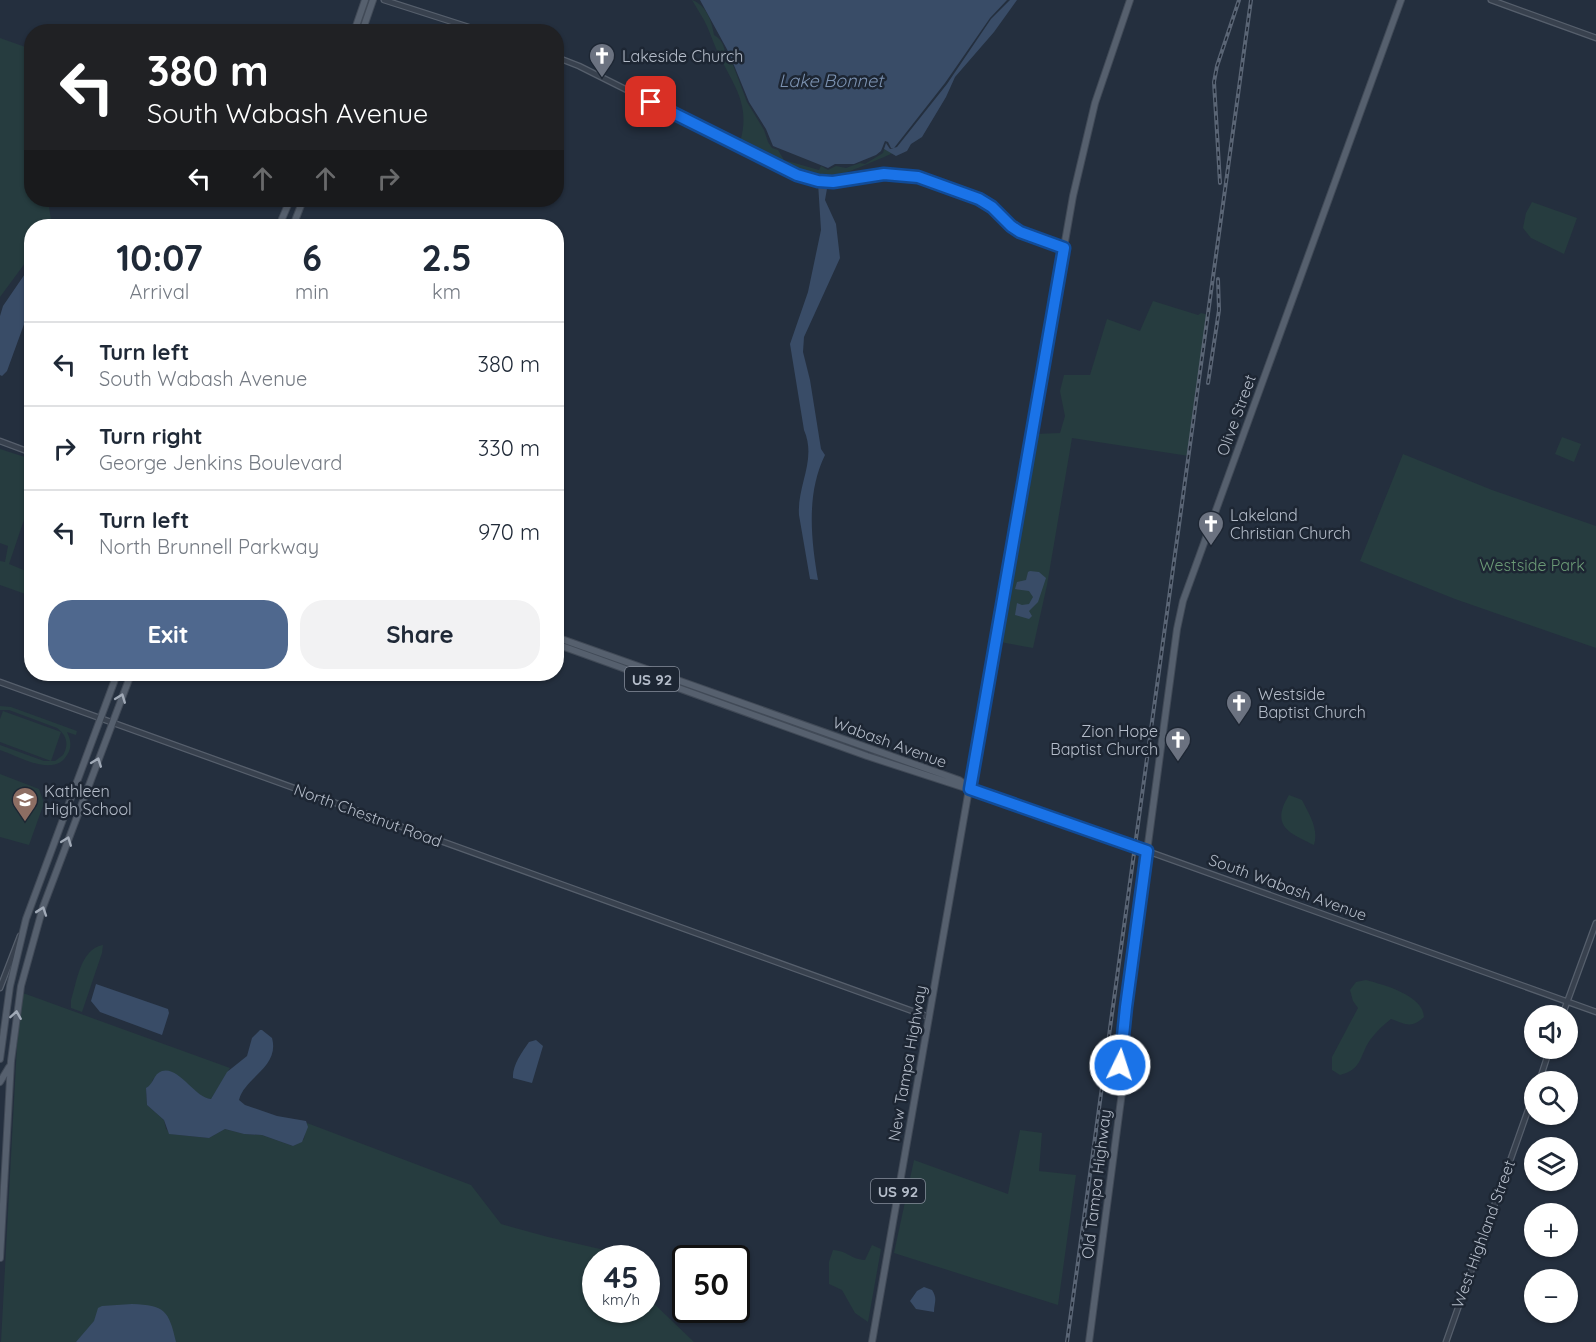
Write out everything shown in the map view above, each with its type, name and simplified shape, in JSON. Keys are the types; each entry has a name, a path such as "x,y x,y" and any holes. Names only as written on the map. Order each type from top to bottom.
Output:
{"main road":[{"path":"357,24 365,0"},
{"path":"365,24 373,0"},
{"name":"New Tampa Highway","path":"872,1342 1064,248 1089,125 1130,0"},
{"name":"Olive Street","path":"1147,851 1183,601 1401,0"},
{"name":"Wabash Avenue","path":"564,640 956,786 970,789"},
{"name":"Wabash Avenue","path":"564,648 868,752"},
{"path":"0,1059 10,986 26,919 114,681"},
{"path":"0,1258 11,1061 21,986 34,934 52,882 128,681"},
{"name":"South Wabash Avenue","path":"970,789 1147,851"},
{"name":"Old Tampa Highway","path":"1089,1342 1122,1092 1121,1044 1147,851"},
{"path":"0,1082 11,1061"}],"street":[{"path":"385,0 459,24"},
{"path":"1491,0 1596,38"},
{"path":"564,60 797,175 818,181 833,182 884,174 918,177 979,199 992,207 1020,232 1064,248"},
{"path":"0,441 24,450"},
{"name":"North Chestnut Road","path":"0,682 929,1017"},
{"name":"South Wabash Avenue","path":"1147,851 1596,1012"},
{"path":"0,988 26,919"},
{"path":"1566,1005 1596,923"},
{"name":"West Highland Street","path":"1446,1342 1524,1121"}],"green space":[{"path":"692,0 708,14 714,35 720,39 726,59 733,65 747,102 764,130 768,142 772,148 778,150 784,160 819,170 821,166 828,170 836,166 846,168 860,163 865,164 883,153 884,149 893,153 849,171 827,178 805,174 740,142 743,117 739,96 706,24"},
{"path":"0,38 24,47 24,207 49,207 51,219 24,219 24,264 0,297"},
{"path":"1532,202 1577,218 1564,254 1531,238 1523,228 1526,213"},
{"path":"1153,301 1198,315 1201,313 1209,315 1189,456 1072,438 1047,585 1033,648 1000,642 1035,434 1060,433 1065,416 1060,391 1064,375 1090,375 1107,319 1140,331"},
{"path":"1562,437 1581,444 1574,462 1555,454"},
{"path":"0,449 24,457 24,520 9,564 24,570 24,594 0,585 0,561 5,562 8,546 0,543"},
{"name":"Westside Park","path":"1403,454 1492,490 1596,526 1596,648 1455,599 1360,561"},
{"path":"0,706 11,707 77,731 76,735 67,732 70,750 67,755 61,762 45,765 0,750 0,745 44,761 55,761 63,755 66,744 65,737 57,728 9,710 0,710"},
{"path":"3,711 61,732 51,761 0,742 0,719"},
{"path":"0,774 39,789 44,803 29,845 0,837"},
{"path":"1289,795 1302,800 1308,811 1314,827 1314,845 1290,832 1282,821 1281,814"},
{"path":"103,945 82,1012 71,1008 71,1000 84,959 95,948"},
{"path":"1366,980 1392,988 1410,997 1422,1009 1424,1017 1412,1024 1391,1019 1370,1040 1357,1066 1340,1075 1332,1070 1332,1057 1358,1008 1350,990 1356,982"},
{"path":"23,993 230,1068 211,1099 204,1098 171,1072 153,1079 151,1085 146,1088 147,1105 164,1120 166,1129 171,1134 209,1138 225,1129 244,1134 262,1135 293,1146 304,1139 307,1123 471,1185 501,1224 583,1245 582,1323 660,1323 660,1309 694,1342 1,1342 18,1027"},
{"path":"1020,1130 1042,1133 1039,1171 1076,1175 1058,1305 894,1253 914,1160 1008,1194"},
{"path":"872,1245 881,1249 868,1322 855,1313 842,1290 829,1284 829,1262 833,1250 865,1260"}],"water":[{"name":"Lake Bonnet","path":"700,0 1007,0 990,18 945,83 894,148 891,148 885,141 881,151 876,155 854,164 835,164 828,168 773,146 766,129 749,102 729,53"},
{"path":"1010,0 1017,0 994,32 955,77 922,137 911,144 907,151 896,156 884,149 886,143 890,149 897,147 947,84 991,19"},
{"path":"818,183 828,183 825,200 836,224 840,258 804,337 803,352 821,449 825,455 815,485 812,517 813,549 818,580 810,579 799,515 808,452 790,344 808,292 821,230"},
{"path":"24,275 24,324 7,371 2,376 0,375 0,316 3,306"},
{"path":"1030,571 1039,572 1046,578 1038,602 1029,611 1032,616 1029,619 1015,615 1017,603 1029,604 1033,597 1029,591 1015,589 1017,582 1026,580"},
{"path":"96,984 168,1009 169,1013 162,1035 100,1012 91,1001"},
{"path":"260,1030 272,1038 271,1057 242,1092 239,1100 245,1105 277,1116 306,1121 308,1127 302,1142 293,1146 262,1135 244,1134 225,1129 209,1138 169,1134 164,1120 147,1105 146,1088 157,1074 162,1071 175,1073 199,1094 211,1099 227,1072 247,1056 252,1038"},
{"path":"536,1040 543,1046 532,1083 513,1078 514,1069 521,1055 529,1042"},
{"path":"924,1287 934,1293 934,1312 916,1309 910,1301 917,1291"},
{"path":"132,1304 152,1306 164,1312 171,1323 176,1342 76,1342 94,1321 98,1308"}],"railway":[{"path":"1220,183 1214,82 1239,0"},
{"path":"1067,1342 1251,0"},
{"path":"1208,383 1219,310 1218,279"}],"place":[{"name":"Lakeside Church","path":"602,79"},
{"name":"Lakeland Christian Church","path":"1211,547"},
{"name":"Westside Baptist Church","path":"1239,726"},
{"name":"Zion Hope Baptist Church","path":"1178,763"},
{"name":"Kathleen High School","path":"25,823"}],"route":[{"path":"651,102 797,175 818,181 833,182 884,174 905,174 918,177 986,202 1020,232 1064,248 970,789 1147,851 1120,1065"}]}
